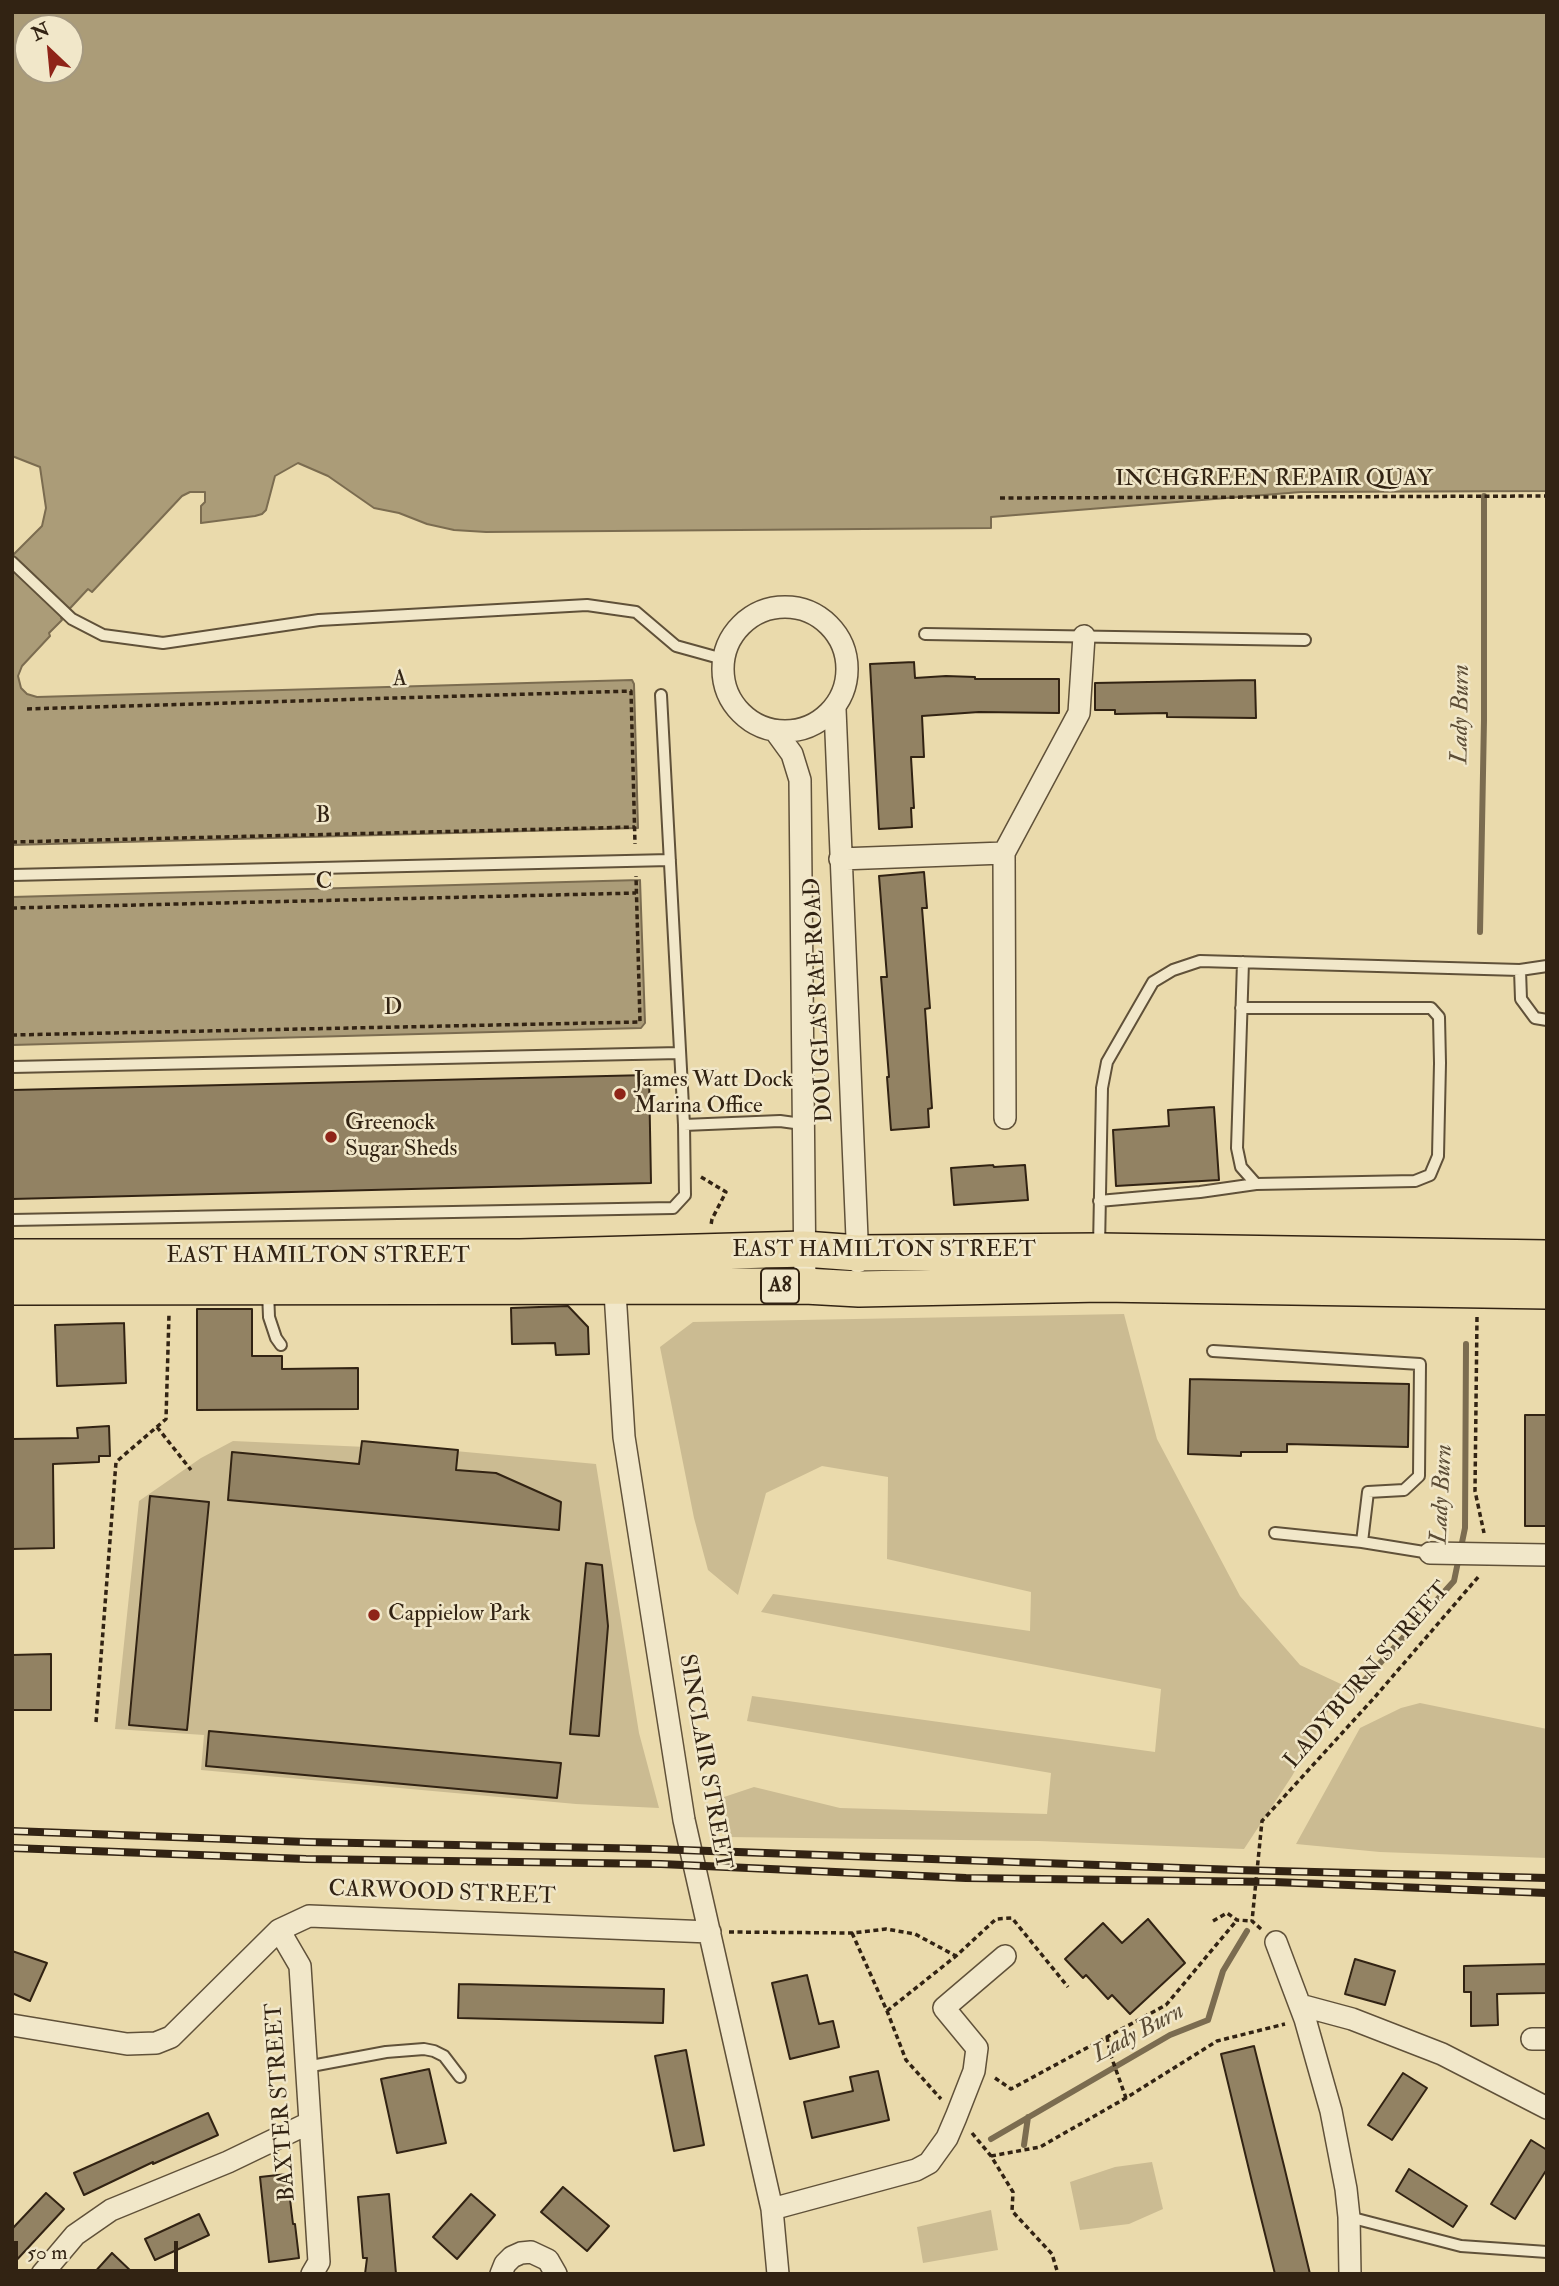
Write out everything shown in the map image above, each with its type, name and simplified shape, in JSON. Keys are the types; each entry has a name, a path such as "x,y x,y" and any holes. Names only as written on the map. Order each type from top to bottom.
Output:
{"highway":[{"name":"EAST HAMILTON STREET","path":"12,1257 170,1287 268,1288 614,1270 804,1249 1478,1290 1547,1291"},
{"name":"EAST HAMILTON STREET","path":"12,1287 102,1272 520,1257 614,1270 859,1289 1100,1268 1547,1258"}],"street":[{"path":"782,606 811,611 834,628 847,654 847,682 835,709 809,728 776,732 753,724 734,707 723,684 723,659 733,632 755,613 782,606"},
{"path":"1005,1118 1004,853 1079,713 1084,636"},
{"name":"DOUGLAS RAE ROAD","path":"835,709 859,1289"},
{"name":"DOUGLAS RAE ROAD","path":"776,732 793,754 800,780 804,1286"},
{"path":"840,859 1004,853"},
{"name":"SINCLAIR STREET","path":"614,1270 624,1437 684,1820 772,2209 778,2274"},
{"path":"1430,1553 1547,1555"},
{"name":"CARWOOD STREET","path":"12,2025 127,2044 156,2043 171,2038 279,1930 309,1916 710,1932"},
{"name":"BAXTER STREET","path":"279,1930 300,1966 319,2262 312,2274"},
{"path":"1276,1942 1303,2012 1331,2110 1346,2189 1350,2274"},
{"path":"772,2209 916,2170 929,2163 947,2138 974,2071 977,2048 944,2008 1005,1955"},
{"path":"1303,2012 1352,2019 1442,2054 1547,2108"},
{"path":"42,2274 75,2235 111,2210 228,2162 309,2123"},
{"path":"501,2274 512,2257 531,2252 548,2260 556,2274"}],"lane":[{"path":"12,562 72,619 103,635 163,643 319,620 587,605 636,612 676,646 723,659"},
{"path":"925,634 1305,640"},
{"path":"12,1220 673,1208 685,1195 685,1166 661,695"},
{"path":"12,875 670,860"},
{"path":"1100,1268 1102,1088 1107,1062 1153,982 1173,970 1200,961 1520,970 1547,966"},
{"path":"1243,962 1237,1148 1241,1167 1256,1184"},
{"path":"1520,970 1521,999 1535,1018 1547,1020"},
{"path":"1099,1201 1256,1184 1415,1181 1430,1175 1438,1156 1439,1017 1431,1008 1241,1008"},
{"path":"12,1067 680,1053"},
{"path":"684,1125 780,1121 802,1124"},
{"path":"268,1288 268,1317 281,1345"},
{"path":"1213,1350 1420,1364 1419,1476 1404,1490 1368,1492 1362,1542"},
{"path":"1275,1533 1362,1542 1430,1553"},
{"path":"306,2067 386,2052 424,2049 444,2056 460,2077"},
{"path":"1349,2217 1461,2246 1547,2252"}],"path":[{"name":"INCHGREEN REPAIR QUAY","path":"1000,498 1547,496"},
{"name":"A","path":"27,709 631,691 635,833"},
{"name":"B","path":"12,842 635,827"},
{"name":"D","path":"12,1035 640,1022 636,887"},
{"name":"C","path":"12,908 636,893"},
{"path":"685,1166 726,1192 712,1219"},
{"path":"96,1722 116,1462 166,1419 170,1287"},
{"path":"1478,1290 1475,1490 1482,1554"},
{"path":"157,1427 191,1469"},
{"name":"LADYBURN STREET","path":"1252,1921 1262,1821 1374,1698 1482,1572 1482,1554"},
{"path":"1213,1921 1227,1913 1237,1920 1252,1921 1276,1942"},
{"path":"974,2071 984,2070 1011,2089 1166,2005 1237,1920"},
{"path":"710,1932 852,1933 886,1929 915,1934 956,1955 887,2011"},
{"path":"991,2156 1041,2147 1217,2041 1303,2012"},
{"path":"1107,2036 1126,2098"}],"shaded area":[{"path":"12,12 1547,12 1547,491 1301,492 991,517 991,528 486,532 454,530 374,508 328,476 298,463 275,476 266,510 255,516 201,523 201,506 205,502 205,492 190,492 182,496 92,592 88,589 61,618 49,633 50,636 22,666 18,676 21,688 27,694 37,697 632,680 638,828 12,845 12,556 42,526 46,508 40,467 12,456"},
{"path":"640,880 645,1023 641,1028 12,1045 12,897"},
{"path":"1124,1314 1157,1439 1240,1596 1300,1665 1343,1685 1292,1776 1244,1849 1039,1841 726,1837 721,1798 754,1787 840,1808 1047,1814 1051,1773 747,1721 752,1696 1155,1752 1161,1689 761,1612 773,1594 1030,1631 1031,1592 887,1559 888,1477 822,1466 766,1493 738,1595 708,1570 694,1518 660,1347 693,1322"},
{"name":"Cappielow Park","path":"233,1441 455,1451 596,1464 639,1733 659,1808 576,1804 201,1770 204,1735 115,1729 139,1501 201,1458"},
{"path":"1420,1703 1547,1729 1547,1858 1380,1852 1296,1844 1360,1728 1401,1708"},
{"path":"1152,2162 1163,2209 1129,2224 1080,2230 1070,2182 1115,2167"},
{"path":"991,2210 998,2250 923,2263 917,2227"}],"building":[{"path":"914,662 915,678 946,676 975,679 1059,679 1059,713 979,712 922,716 924,757 911,757 914,808 911,808 912,827 879,829 870,664"},
{"path":"1255,680 1256,718 1167,717 1167,713 1115,714 1115,710 1095,710 1095,683"},
{"path":"924,872 927,908 922,908 930,1008 925,1009 932,1108 928,1109 929,1127 891,1130 881,977 887,977 879,876"},
{"name":"Greenock Sugar Sheds","path":"649,1075 651,1183 12,1199 12,1090"},
{"path":"1214,1107 1219,1180 1116,1186 1113,1130 1169,1126 1168,1110"},
{"path":"1025,1165 1028,1200 954,1205 951,1168"},
{"path":"568,1306 588,1327 589,1354 556,1355 555,1343 512,1344 511,1308"},
{"path":"197,1309 252,1309 252,1356 282,1356 282,1369 358,1368 358,1409 197,1410"},
{"path":"124,1323 126,1383 57,1386 55,1325"},
{"path":"1190,1379 1409,1384 1408,1447 1287,1444 1287,1452 1241,1452 1241,1456 1188,1454"},
{"path":"1525,1415 1547,1415 1547,1526 1525,1526"},
{"path":"109,1426 110,1456 99,1456 99,1462 53,1464 54,1548 12,1549 12,1439 78,1438 77,1428"},
{"path":"362,1441 458,1450 456,1470 496,1473 561,1502 559,1530 228,1500 232,1452 359,1464"},
{"path":"150,1496 209,1502 187,1730 129,1725"},
{"path":"586,1563 602,1565 608,1626 599,1736 570,1734"},
{"path":"51,1654 51,1710 12,1710 12,1655"},
{"path":"209,1731 561,1763 557,1798 206,1766"},
{"path":"1148,1919 1185,1963 1130,2014 1112,1995 1108,1999 1086,1975 1083,1978 1065,1959 1103,1923 1122,1943"},
{"path":"12,1951 47,1963 30,2001 12,1993"},
{"path":"1355,1959 1395,1971 1385,2005 1345,1994"},
{"path":"1547,1964 1547,1993 1497,1994 1498,2025 1471,2026 1471,1992 1464,1992 1464,1966"},
{"path":"807,1975 819,2024 833,2021 839,2047 790,2059 772,1983"},
{"path":"459,1984 664,1989 663,2023 458,2018"},
{"path":"1254,2046 1310,2274 1275,2274 1252,2182 1221,2054"},
{"path":"686,2050 704,2145 674,2151 655,2056"},
{"path":"429,2069 446,2143 397,2153 381,2079"},
{"path":"878,2071 889,2120 812,2138 804,2102 853,2091 850,2077"},
{"path":"1403,2073 1427,2088 1392,2140 1368,2125"},
{"path":"208,2113 218,2135 84,2195 74,2173"},
{"path":"1531,2140 1547,2150 1547,2169 1515,2219 1491,2204"},
{"path":"1409,2169 1467,2206 1453,2227 1396,2191"},
{"path":"287,2174 299,2258 269,2262 260,2177"},
{"path":"563,2187 609,2226 587,2251 541,2212"},
{"path":"46,2193 64,2209 12,2265 12,2229"},
{"path":"389,2194 396,2274 365,2274 367,2258 363,2258 358,2197"},
{"path":"471,2194 495,2215 457,2259 433,2237"},
{"path":"199,2214 209,2235 155,2260 145,2239"},
{"path":"112,2253 134,2274 93,2274"}],"waterway":[{"name":"Lady Burn","path":"1480,932 1484,496"},
{"name":"Lady Burn","path":"1354,1692 1454,1581 1465,1528 1466,1344"},
{"name":"Lady Burn","path":"991,2139 1170,2035 1208,2020 1223,1971 1247,1931"},
{"name":"Lady Burn","path":"1024,2145 1028,2117"}],"railway":[{"path":"12,1831 1547,1878"},
{"path":"12,1848 306,1859 661,1864 966,1878 1274,1882 1547,1893"}],"place":[{"name":"James Watt Dock Marina Office","path":"620,1094"},
{"name":"Greenock Sugar Sheds","path":"331,1137"},
{"name":"Cappielow Park","path":"374,1615"}]}
